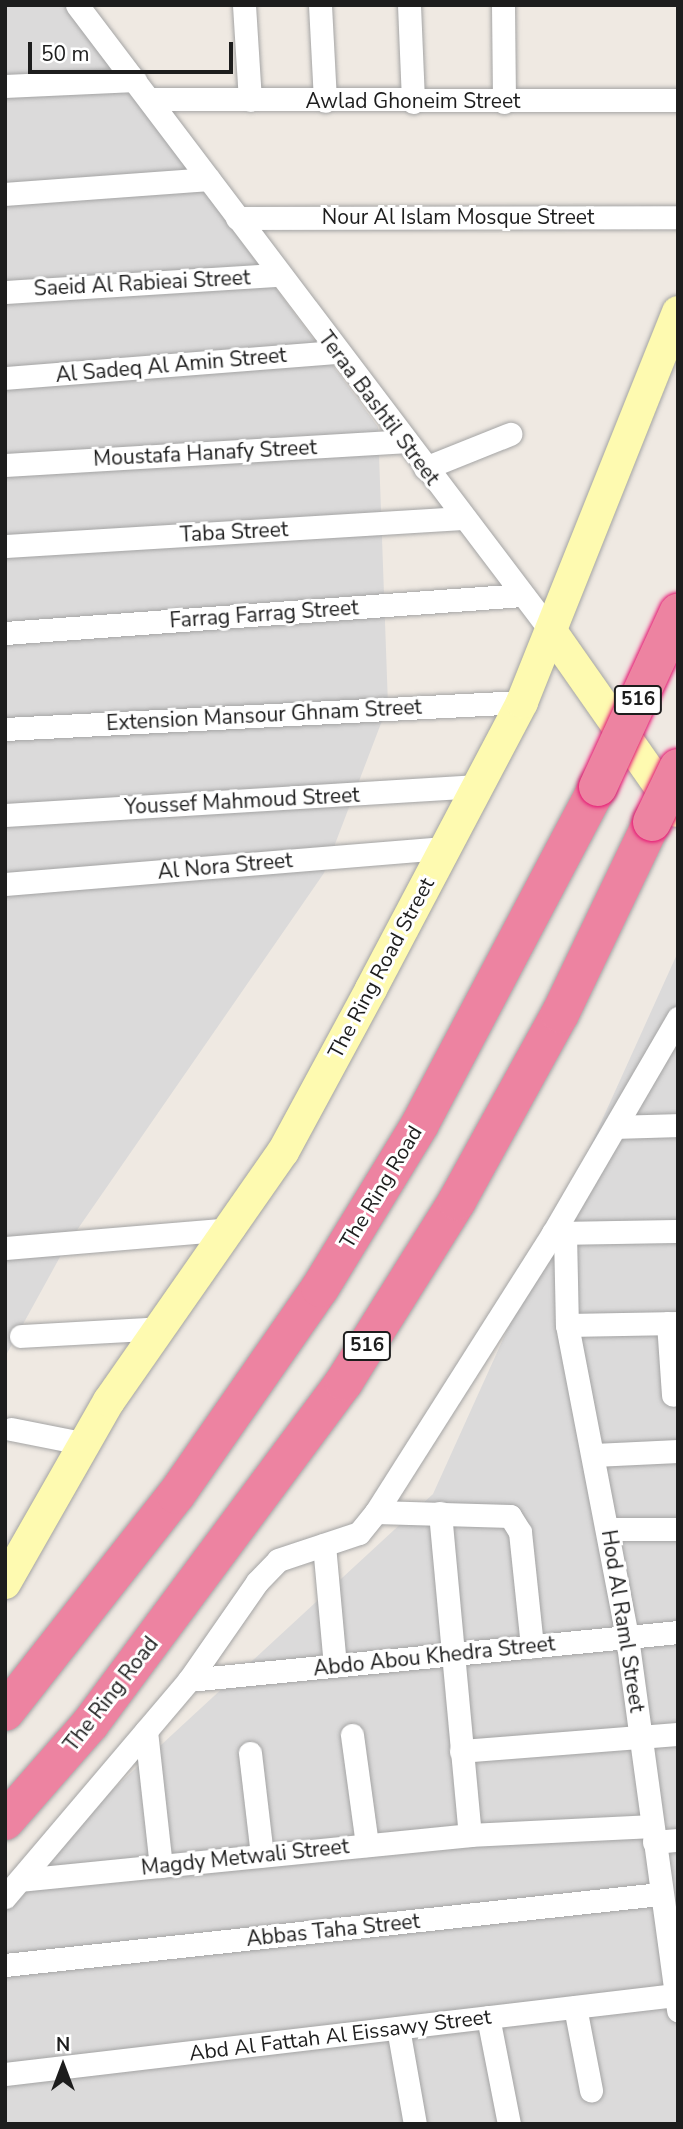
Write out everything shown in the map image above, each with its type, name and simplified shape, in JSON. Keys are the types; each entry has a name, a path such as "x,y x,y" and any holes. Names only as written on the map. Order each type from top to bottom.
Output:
{"highway":[{"name":"The Ring Road","path":"5,1712 176,1495 320,1288 420,1124 598,787 678,613"},
{"name":"The Ring Road","path":"5,1821 99,1713 345,1382 457,1201 560,1014 665,817 678,768"}],"street":[{"name":"Teraa Bashtil Street","path":"77,5 553,635 665,817"},
{"path":"244,5 250,100"},
{"path":"320,5 325,101"},
{"path":"409,5 412,102"},
{"path":"503,5 504,102"},
{"path":"5,86 135,80"},
{"name":"Awlad Ghoneim Street","path":"149,99 412,102 678,100"},
{"path":"5,194 208,179"},
{"name":"Nour Al Islam Mosque Street","path":"237,218 678,217"},
{"name":"Saeid Al Rabieai Street","path":"5,292 279,275"},
{"name":"The Ring Road Street","path":"5,1583 82,1443 233,1229 283,1152 478,786 553,635 623,438 678,312"},
{"name":"Al Sadeq Al Amin Street","path":"5,379 337,352"},
{"path":"425,468 510,434"},
{"name":"Moustafa Hanafy Street","path":"5,465 404,441"},
{"name":"Taba Street","path":"5,546 463,518"},
{"name":"Farrag Farrag Street","path":"5,633 522,595"},
{"name":"Extension Mansour Ghnam Street","path":"5,729 522,702"},
{"name":"Youssef Mahmoud Street","path":"5,815 478,786"},
{"name":"Al Nora Street","path":"5,884 445,848"},
{"path":"13,1889 190,1680 264,1574 278,1560 359,1533 376,1512 559,1233 615,1127 678,1018"},
{"path":"615,1127 678,1125"},
{"path":"5,1248 233,1229"},
{"path":"559,1233 678,1231"},
{"name":"Hod Al Raml Street","path":"559,1233 567,1325 609,1529 627,1637 660,1894 672,1933 677,2003"},
{"path":"567,1325 673,1323 673,1395"},
{"path":"21,1336 162,1328"},
{"path":"11,1429 82,1443"},
{"path":"594,1455 678,1451"},
{"path":"376,1512 501,1513 520,1532 532,1646"},
{"path":"440,1513 470,1835"},
{"path":"609,1529 678,1529"},
{"path":"324,1545 335,1666"},
{"name":"Abdo Abou Khedra Street","path":"190,1680 678,1632"},
{"path":"146,1731 161,1866"},
{"path":"461,1751 678,1734"},
{"path":"352,1735 367,1845"},
{"path":"250,1753 262,1856"},
{"name":"Magdy Metwali Street","path":"13,1889 161,1866 470,1835 653,1834 678,1840"},
{"name":"Abbas Taha Street","path":"5,1965 660,1894"},
{"name":"Abd Al Fattah Al Eissawy Street","path":"5,2074 575,2007 677,2003"},
{"path":"575,2007 591,2090"},
{"path":"488,2017 509,2124"},
{"path":"398,2028 415,2124"}],"shaded area":[{"path":"5,5 67,5 378,427 388,705 324,873 66,1246 5,1357"},
{"path":"678,952 678,2124 5,2124 5,1889 433,1494"}]}
